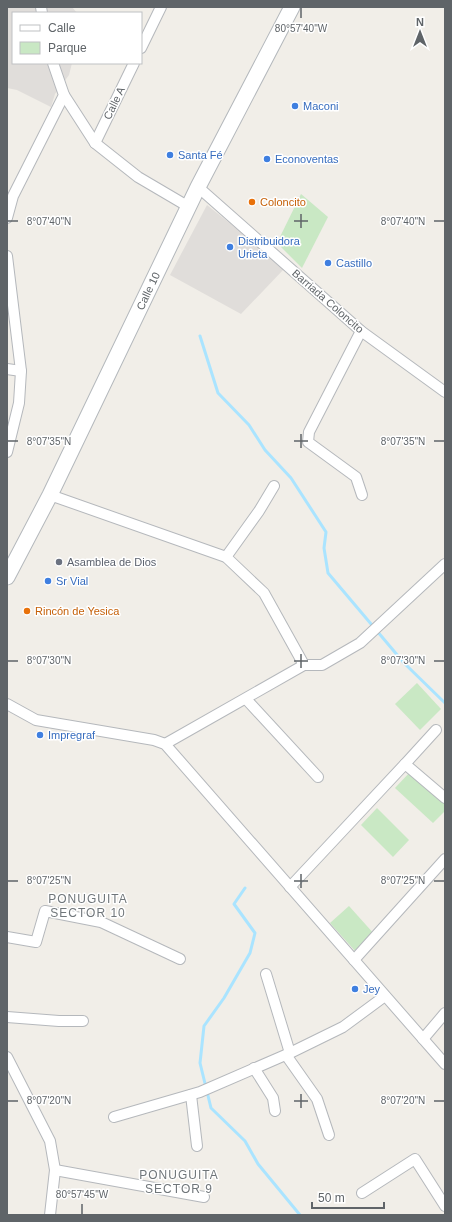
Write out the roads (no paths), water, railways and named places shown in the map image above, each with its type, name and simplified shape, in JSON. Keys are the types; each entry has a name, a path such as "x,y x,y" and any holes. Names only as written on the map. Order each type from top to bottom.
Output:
{"main road":[{"name":"Calle 10","path":"7,577 50,495 198,187 292,7"}],"street":[{"path":"142,46 161,7"},
{"path":"53,64 64,95 95,143 138,177 189,206"},
{"name":"Calle A","path":"95,143 134,64"},
{"path":"7,218 13,196 64,95"},
{"name":"Barriada Coloncito","path":"198,187 361,331 445,392"},
{"path":"7,256 21,371 19,403 7,452"},
{"path":"361,331 309,432 308,442 356,476 362,495"},
{"path":"7,369 21,371"},
{"path":"226,557 259,511 274,486"},
{"path":"50,495 226,557 264,593 304,666"},
{"path":"165,744 304,666 322,665 360,643 445,564"},
{"path":"246,699 318,777"},
{"path":"7,704 36,720 154,740 165,744 445,1064"},
{"path":"290,887 436,730"},
{"path":"405,764 445,798"},
{"path":"354,960 445,859"},
{"path":"7,937 36,942 45,911 101,922 180,959"},
{"path":"266,974 288,1054 317,1100 329,1135"},
{"path":"114,1117 191,1095 288,1054 343,1027 385,996"},
{"path":"423,1039 445,1013"},
{"path":"7,1017 59,1021 83,1021"},
{"path":"7,1057 50,1141 55,1170 50,1215"},
{"path":"254,1068 273,1098 275,1111"},
{"path":"191,1095 197,1146"},
{"path":"362,1193 414,1158 445,1206"},
{"path":"55,1170 204,1197"}],"waterway":[{"path":"200,336 218,393 249,425 265,450 291,478 326,532 324,548 328,573 404,663 445,703"},
{"path":"245,888 234,904 255,933 250,953 224,998 204,1026 200,1063 211,1108 245,1141 258,1164 300,1215"}],"place":[{"name":"Maconi","path":"295,106"},
{"name":"Santa Fé","path":"170,155"},
{"name":"Econoventas","path":"267,159"},
{"name":"Coloncito","path":"252,202"},
{"name":"Distribuidora Urieta","path":"230,247"},
{"name":"Castillo","path":"328,263"},
{"name":"Asamblea de Dios","path":"59,562"},
{"name":"Sr Vial","path":"48,581"},
{"name":"Rincón de Yesica","path":"27,611"},
{"name":"Impregraf","path":"40,735"},
{"name":"Jey","path":"355,989"}],"district":[{"name":"PONUGUITA SECTOR 10","path":"88,906"},
{"name":"PONUGUITA SECTOR 9","path":"179,1182"}]}
